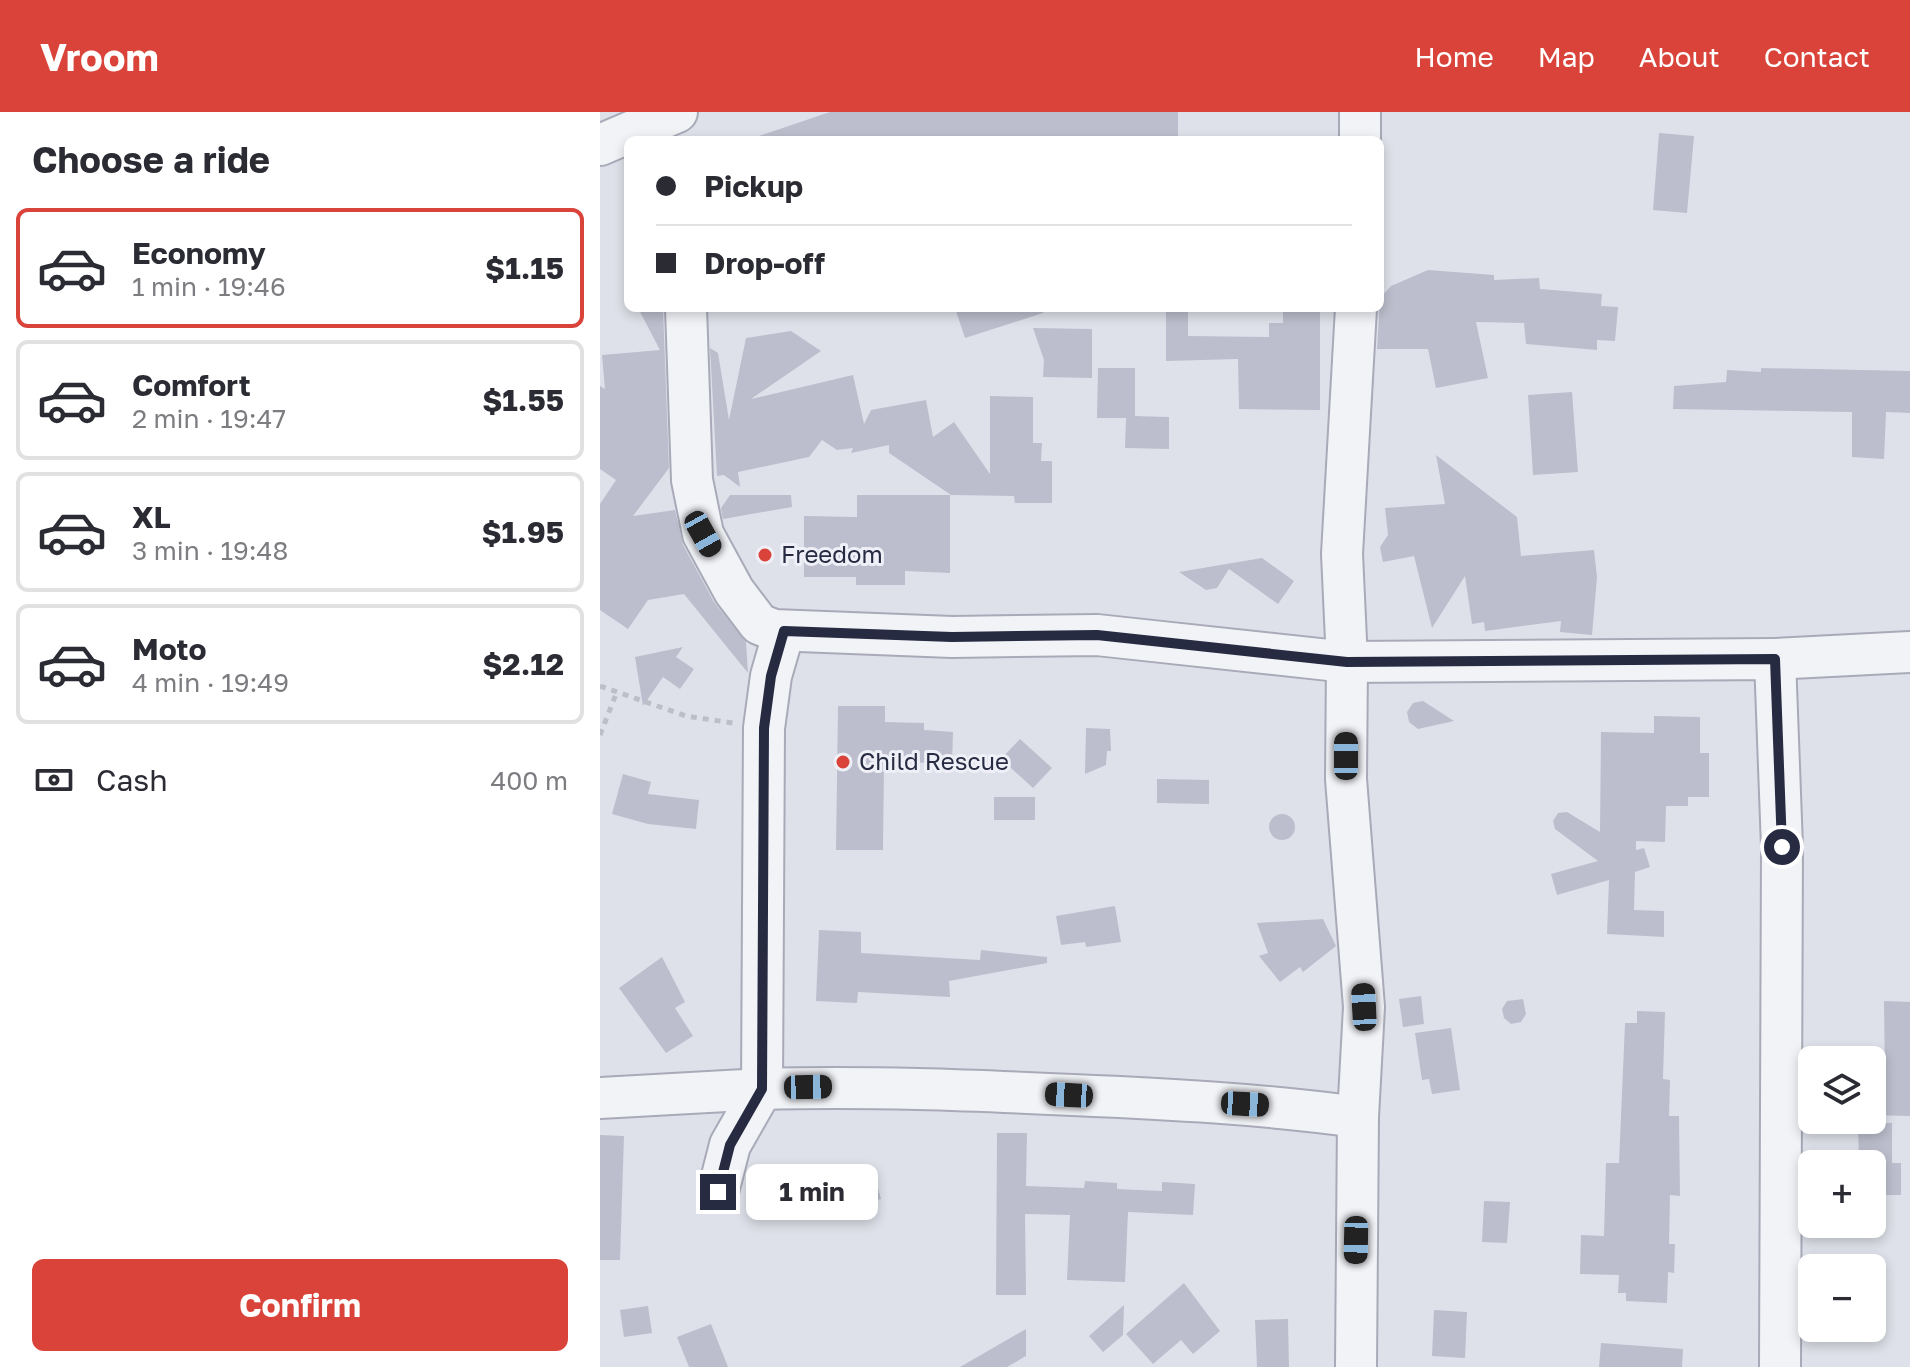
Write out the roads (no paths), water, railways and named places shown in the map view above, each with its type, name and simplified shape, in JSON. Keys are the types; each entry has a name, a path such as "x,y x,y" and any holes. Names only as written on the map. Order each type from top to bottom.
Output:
{"street":[{"path":"1360,112 1360,136"},
{"path":"625,136 669,120"},
{"path":"600,145 624,136"},
{"path":"686,312 692,480 703,534 734,591 759,624 784,631 952,637 1097,635 1347,662 1775,659 1910,652"},
{"path":"1356,312 1342,554 1347,662 1346,779 1364,1007 1358,1117 1356,1367"},
{"path":"718,1192 730,1145 762,1089 764,728 771,676 784,631"},
{"path":"1775,659 1782,847 1780,1367"},
{"path":"600,1098 762,1089 927,1088 1276,1106 1358,1117"}],"place":[{"name":"Freedom","path":"765,555"},
{"name":"Child Rescue","path":"843,762"}]}
